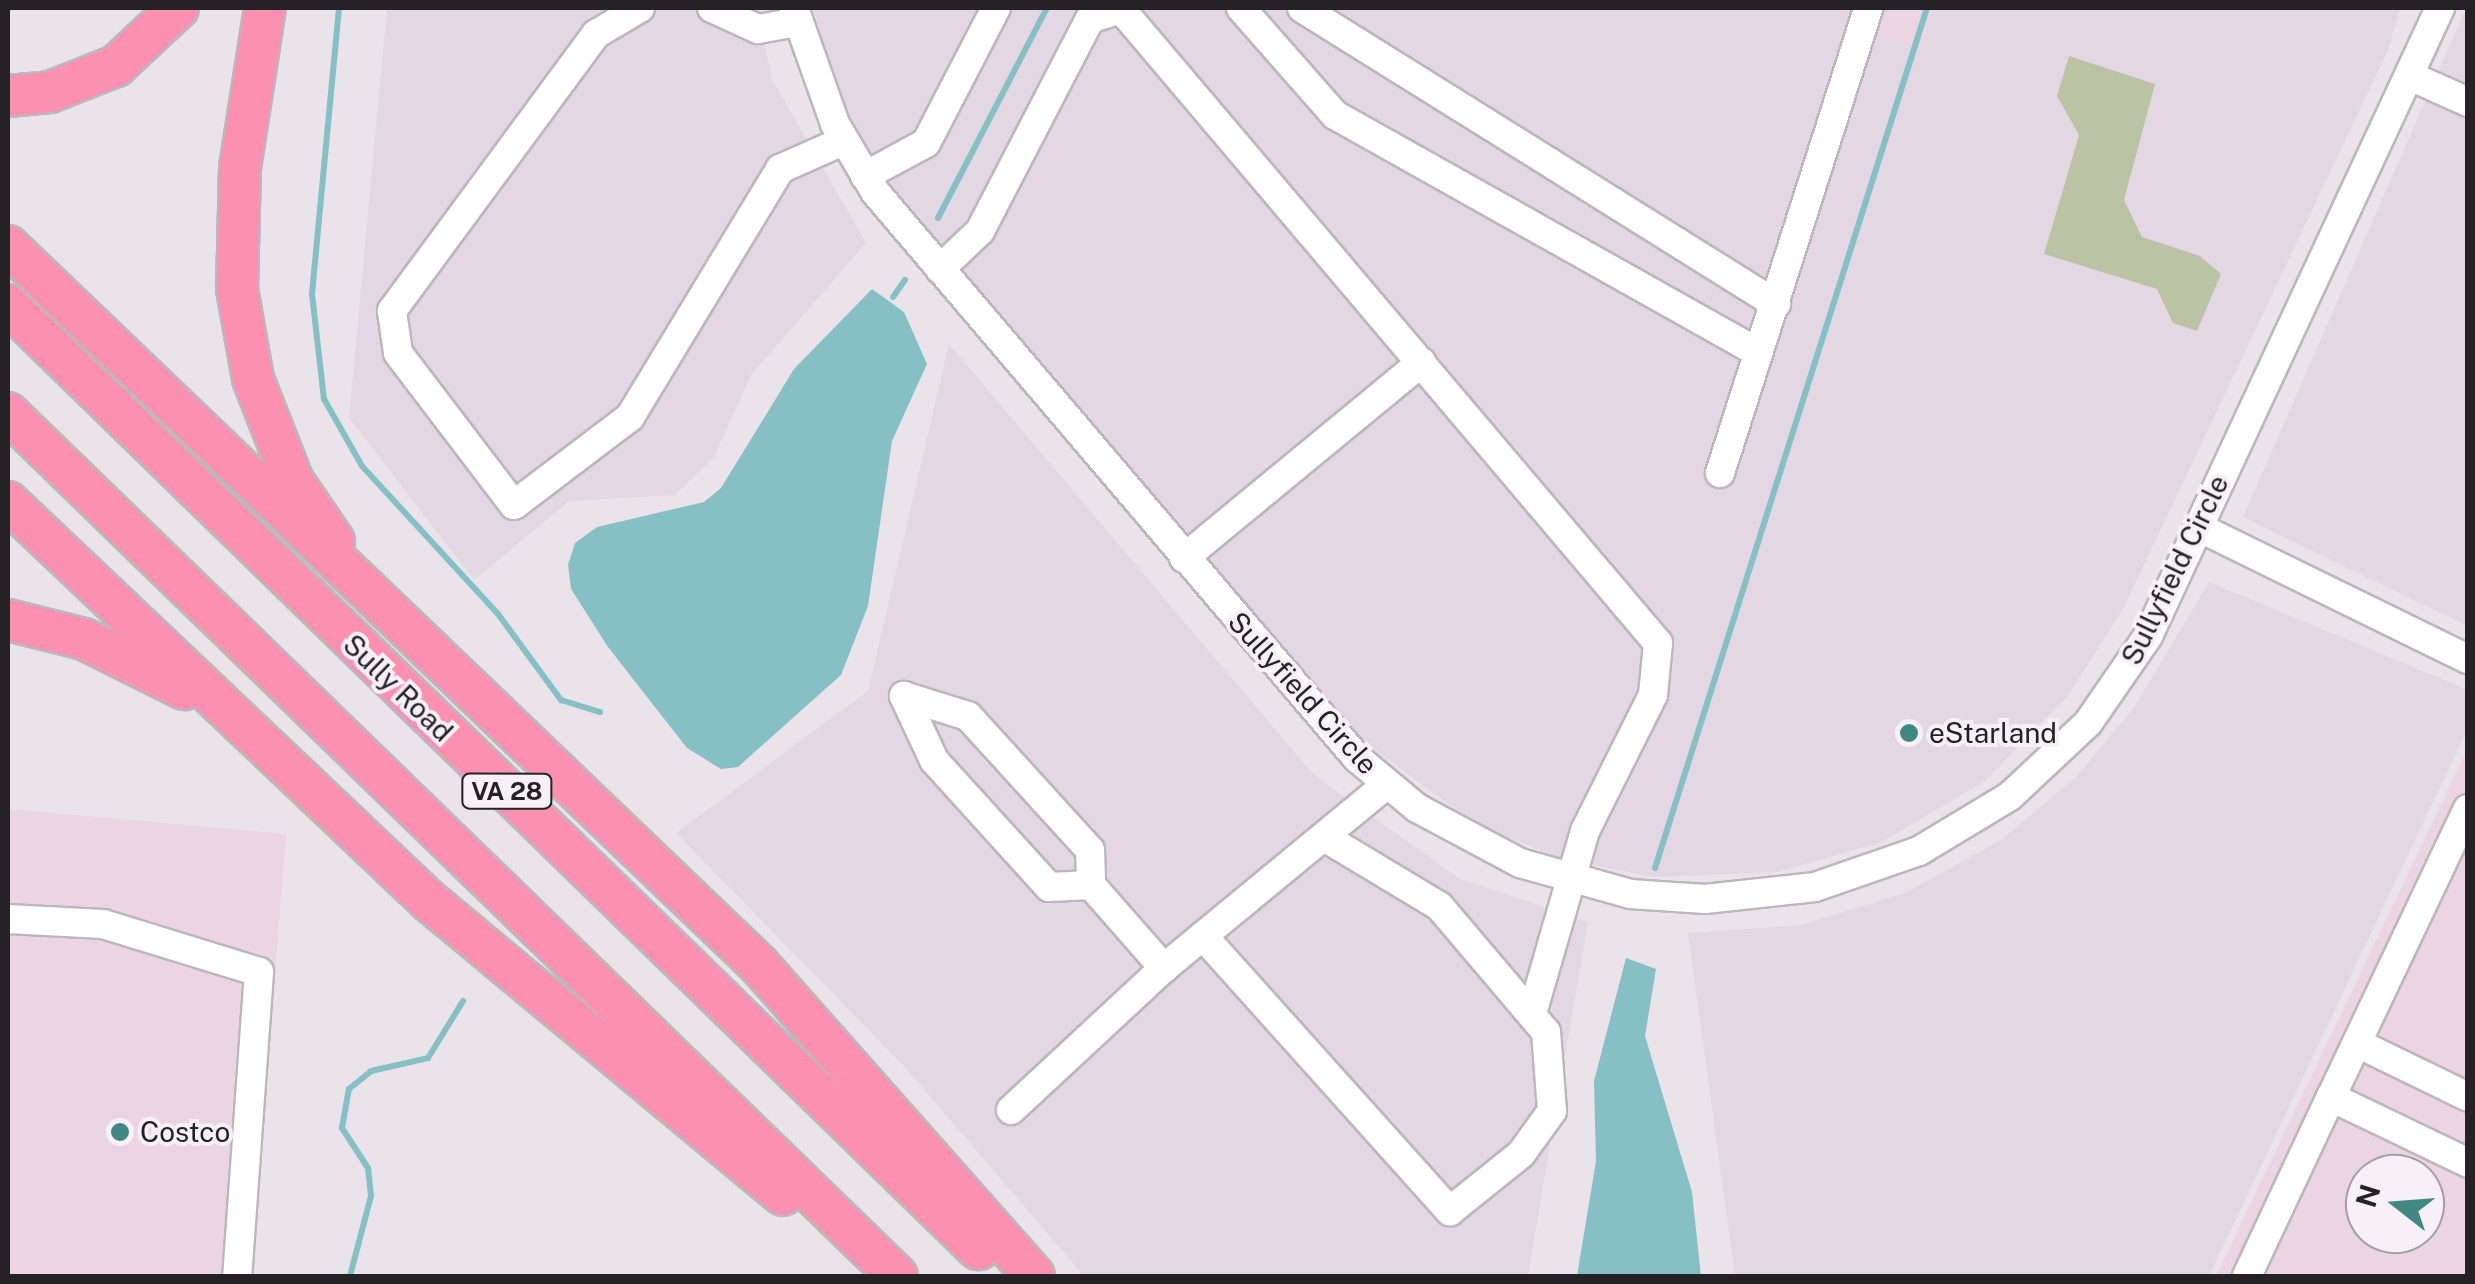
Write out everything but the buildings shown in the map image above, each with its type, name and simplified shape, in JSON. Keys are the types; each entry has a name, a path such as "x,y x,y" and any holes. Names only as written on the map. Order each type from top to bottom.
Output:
{"highway":[{"path":"8,96 50,92 116,66 178,8"},
{"path":"265,8 234,228 253,379 293,481 347,560 450,678"},
{"path":"8,246 450,678 758,965 1034,1276"},
{"name":"Sully Road","path":"8,305 1006,1276"},
{"name":"VA 28","path":"8,412 896,1276"},
{"path":"8,502 533,992 882,1276"},
{"path":"8,620 160,673 264,744"}],"street":[{"path":"640,8 596,34 392,311 398,353 514,505 630,417 780,169 844,141"},
{"path":"712,8 758,29 795,15"},
{"path":"865,176 926,143 996,8"},
{"path":"1241,8 1335,115 1757,352"},
{"path":"1302,8 1776,304"},
{"path":"1720,473 1868,8"},
{"name":"Sullyfield Circle","path":"795,15 844,141 865,176 1184,558 1386,785 1484,848 1569,880 1667,898 1779,894 1851,878 1950,836 2038,773 2088,723 2148,636 2440,8"},
{"path":"940,269 980,232 1090,19 1121,9 1658,643 1653,695 1569,880 1532,1014"},
{"path":"2410,76 2468,102"},
{"path":"1184,558 1422,362"},
{"path":"2198,528 2465,651"},
{"path":"1090,885 1049,886 934,760 904,696 968,716 1090,850 1090,885 1164,968"},
{"path":"1012,1110 1164,968 1386,785"},
{"path":"2247,1276 2468,808"},
{"path":"1203,936 1450,1211 1521,1154 1552,1111 1548,1045 1532,1014 1438,906 1324,837"},
{"path":"8,919 103,924 259,972 237,1276"},
{"path":"2356,1043 2468,1097"},
{"path":"2331,1097 2468,1162"}],"shaded area":[{"path":"387,8 755,8 773,81 866,243 751,375 714,457 675,495 569,501 474,580 349,418"},
{"path":"813,8 1837,8 1918,53 1933,8 2400,8 2389,48 2123,609 2067,697 1985,781 1882,842 1777,872 1654,877 1566,860 1478,826 1343,726 892,190 842,101"},
{"path":"1837,8 1933,8 1918,54"},
{"path":"2467,8 2467,626 2243,517"},
{"path":"949,344 1313,774 1460,879 1588,922 1528,1276 1084,1276 902,1064 676,833 868,691"},
{"path":"2209,582 2468,690 2467,730 2209,1276 1735,1276 1688,933 1801,925 1905,893 2001,840 2076,777 2133,709"},
{"path":"2467,750 2467,1276 2216,1276"},
{"path":"8,809 286,834 251,1276 8,1276"}],"green space":[{"path":"2069,56 2155,84 2124,200 2142,237 2200,256 2221,274 2197,331 2173,323 2157,289 2044,254 2079,135 2057,96"}],"water":[{"path":"872,289 904,312 927,364 892,441 868,606 841,675 738,767 721,769 687,748 608,647 571,589 568,565 575,543 597,527 704,502 721,488 794,369"},
{"path":"1626,958 1656,969 1645,1036 1692,1192 1701,1276 1577,1276 1596,1161 1594,1081"}],"waterway":[{"path":"339,8 312,294 324,399 362,466 498,614 561,700 600,712"},
{"path":"938,218 1047,8"},
{"path":"1655,868 1927,8"},
{"path":"893,297 905,280"},
{"path":"350,1276 371,1196 368,1168 342,1128 349,1089 371,1071 428,1058 463,1001"}],"place":[{"name":"eStarland","path":"1909,733"},
{"name":"Costco","path":"120,1132"}]}
